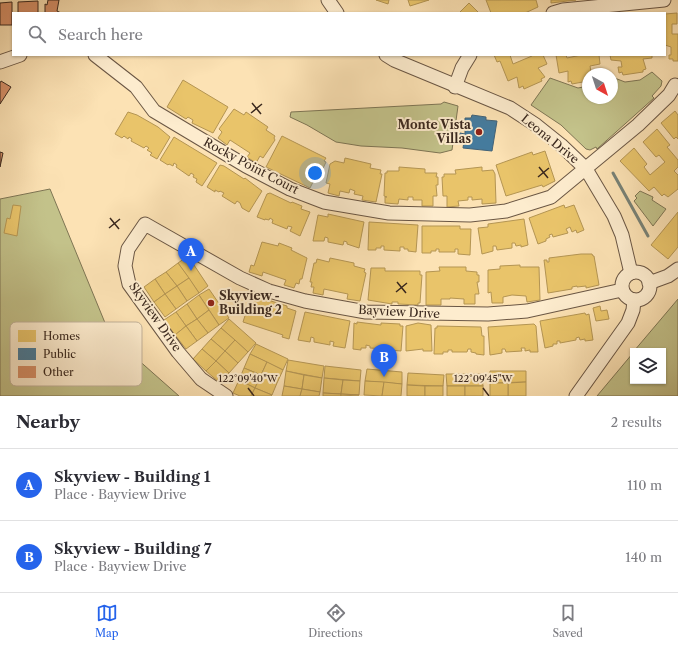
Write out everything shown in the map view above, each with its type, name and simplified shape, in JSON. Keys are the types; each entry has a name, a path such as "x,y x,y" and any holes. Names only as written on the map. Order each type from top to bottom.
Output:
{"street":[{"path":"328,0 337,12"},
{"path":"556,12 563,10 664,0"},
{"path":"0,62 17,56"},
{"name":"Rocky Point Court","path":"96,56 136,87 154,111 246,166 297,192 324,202 389,213 470,215 506,211 551,198 638,125 669,95 675,85"},
{"name":"Leona Drive","path":"388,56 455,87 510,108 536,124 561,145 586,169 614,216 622,235 631,273"},
{"path":"455,87 462,68 469,56"},
{"name":"Bayview Drive","path":"145,224 240,278 269,291 305,302 366,312 488,314 527,311 622,290"},
{"name":"Skyview Drive","path":"145,224 128,249 125,266 129,284 178,352 202,379 226,396"},
{"path":"649,283 668,276 678,269"},
{"path":"631,273 641,274 646,277 649,283 649,289 645,296 634,300 626,296 622,290 623,281 631,273"},
{"path":"576,396 628,323 633,310 634,300"}],"shaded area":[{"path":"652,72 662,81 661,86 652,96 654,98 597,149 596,147 590,150 586,149 561,125 531,105 550,78 578,88 582,87 582,104 618,104 618,79 625,82 640,80"},
{"path":"444,102 458,106 452,150 440,153 402,148 361,146 336,142 290,117 291,112 441,104"},
{"path":"50,189 105,322 10,322 10,386 142,386 142,363 179,396 0,396 0,199"},
{"path":"640,191 653,197 652,200 666,209 653,226 634,201 637,198 635,196"},
{"path":"678,299 678,396 597,396 630,357 630,384 666,384 666,348 637,348"}],"building: Homes":[{"path":"376,0 389,0 388,4"},
{"path":"408,0 429,0 410,6"},
{"path":"486,0 536,0 538,7 527,12 491,12"},
{"path":"551,0 576,0 551,3"},
{"path":"469,3 478,12 460,12"},
{"path":"677,13 677,24 672,24 672,34 678,34 678,61 669,59 669,55 671,55 671,47 666,45 666,14"},
{"path":"494,56 510,56 513,64 532,56 543,56 547,64 538,68 545,77 541,79 542,81 524,89 523,86 519,88 517,77 508,81 500,61 497,62"},
{"path":"556,56 566,56 567,58 576,56 599,56 600,64 590,66 590,68 582,68 582,82 572,84 571,81 568,82 568,71 559,73"},
{"path":"610,56 652,56 652,58 643,59 646,69 643,70 643,72 623,75 622,72 619,73 618,67 622,67 621,61 611,60"},
{"path":"183,80 228,107 213,133 192,123 193,120 188,117 186,119 167,107"},
{"path":"234,109 244,115 246,112 268,127 266,130 275,136 275,140 263,158 260,156 256,163 247,157 250,153 230,140 227,145 218,138 222,132 219,129"},
{"path":"675,111 678,115 678,139 676,137 674,139 661,123"},
{"path":"128,112 137,115 158,127 170,137 157,159 150,155 152,153 147,150 149,148 146,146 144,148 131,141 132,139 129,137 128,139 124,136 122,138 115,134"},
{"path":"657,129 670,145 667,147 678,160 678,167 674,171 678,175 678,189 668,197 664,194 662,196 654,187 649,191 620,161 634,148 647,164 644,167 650,175 665,162 659,155 656,157 643,142"},
{"path":"282,136 326,158 324,161 326,162 318,179 315,178 310,188 266,167"},
{"path":"174,137 217,163 202,186 196,182 197,179 193,177 194,175 191,173 189,176 176,167 177,165 174,163 173,166 168,165 160,160"},
{"path":"545,151 555,181 543,187 542,185 506,196 496,165 532,152 533,155"},
{"path":"345,158 371,164 370,168 381,170 380,174 382,174 376,202 362,200 363,196 354,194 355,191 350,189 349,193 340,191 339,196 328,193 330,184 326,183 330,164 335,161 344,163"},
{"path":"220,165 244,179 245,178 262,191 249,212 242,208 240,203 237,201 235,204 222,196 224,193 215,190 215,192 207,187"},
{"path":"399,167 425,169 425,173 437,173 437,196 433,196 433,206 422,206 422,200 413,200 413,197 408,197 408,200 399,199 398,204 385,203 385,197 387,197 384,196 385,173 387,173 387,171 399,171"},
{"path":"482,167 482,171 493,170 495,174 496,203 482,204 482,199 472,200 472,197 468,197 468,200 458,201 459,206 447,207 447,196 443,196 442,177 444,177 444,174 456,174 455,170"},
{"path":"270,193 291,203 292,202 302,206 301,209 310,212 300,236 290,231 292,227 288,226 287,229 272,223 273,220 270,218 269,220 265,220 257,217 267,194"},
{"path":"13,205 21,206 17,236 4,233 7,218 10,219"},
{"path":"564,205 565,208 574,205 584,230 577,233 576,230 572,232 570,227 566,229 568,233 553,237 552,234 549,235 550,237 546,239 546,241 538,244 529,218"},
{"path":"678,212 678,247 668,259 651,245"},
{"path":"328,214 364,222 359,248 347,244 347,242 344,241 343,245 328,242 328,238 325,237 324,241 313,241 318,215 328,217"},
{"path":"524,219 528,245 521,247 521,245 516,246 515,243 512,243 512,248 497,250 496,246 493,246 493,251 482,254 478,228 488,227 488,224"},
{"path":"369,222 418,225 416,252 408,251 408,249 404,249 404,247 400,247 400,251 384,250 384,246 381,246 381,248 376,248 376,250 368,250"},
{"path":"422,226 460,226 460,229 471,229 470,255 458,254 458,249 455,249 455,252 439,252 439,249 436,249 436,251 431,251 431,253 422,253"},
{"path":"262,242 278,246 279,243 292,248 291,250 307,258 302,279 300,279 299,284 296,283 294,288 284,285 286,280 263,272 262,276 249,272 251,265 254,266"},
{"path":"592,254 594,256 599,285 586,288 586,286 577,286 572,287 572,289 548,293 544,260 549,262 549,258"},
{"path":"188,256 208,286 199,293 178,263"},
{"path":"330,258 354,263 354,266 365,269 364,272 366,273 360,301 347,299 348,294 324,289 323,295 313,293 314,287 311,287 312,282 310,282 314,263 316,263 317,259 329,262"},
{"path":"178,263 189,278 177,286 166,272"},
{"path":"520,265 520,267 539,267 540,300 527,302 526,296 512,295 503,297 503,303 492,303 491,292 488,293 488,270 500,269 500,266"},
{"path":"439,267 466,267 466,271 477,272 477,275 479,275 479,282 477,282 479,294 475,294 475,304 464,304 464,299 450,298 441,299 441,305 426,305 426,272 440,271"},
{"path":"371,268 385,268 385,271 420,271 420,275 422,275 420,303 418,303 418,305 398,304 398,302 392,302 392,304 368,300"},
{"path":"166,272 177,286 165,294 155,279"},
{"path":"189,278 199,293 187,301 177,286"},
{"path":"155,279 165,294 154,302 144,287"},
{"path":"177,286 187,301 176,309 165,294"},
{"name":"Skyview - Building 2","path":"209,289 229,318 219,325 199,295"},
{"path":"165,294 176,309 165,317 154,302"},
{"path":"199,295 209,310 197,319 187,304"},
{"path":"255,296 287,306 287,308 296,311 289,339 282,337 283,335 243,322 251,297 254,298"},
{"path":"187,304 197,319 186,326 176,312"},
{"path":"600,306 601,311 607,310 609,319 596,321 593,308"},
{"path":"209,310 219,325 208,333 197,319"},
{"path":"176,312 186,326 175,335 164,320"},
{"path":"305,312 350,321 345,348 333,346 334,342 330,341 330,345 314,342 314,338 311,337 310,342 298,340"},
{"path":"585,313 586,315 589,314 593,340 580,340 579,337 576,338 576,340 560,343 560,341 557,341 557,344 553,344 553,346 545,348 540,321"},
{"path":"197,319 208,333 197,341 186,326"},
{"path":"229,319 256,343 248,352 221,328"},
{"path":"357,322 381,325 381,323 400,324 400,326 403,326 401,351 389,350 389,347 385,347 385,349 370,348 370,346 366,345 366,348 361,348 361,350 353,349 354,323 357,324"},
{"path":"418,323 431,325 432,351 423,351 423,349 406,351 406,326"},
{"path":"534,324 536,326 538,352 530,352 530,350 525,351 525,348 521,348 522,351 506,352 505,349 502,349 502,353 490,355 488,327"},
{"path":"186,326 197,341 186,349 175,335"},
{"path":"437,326 481,327 482,336 484,336 484,355 471,352 471,349 468,349 467,352 452,352 452,350 448,350 448,352 443,352 443,354 434,354 435,328 437,328"},
{"path":"221,328 235,340 225,351 211,339"},
{"path":"211,339 225,351 216,361 202,349"},
{"path":"235,340 248,352 238,363 225,351"},
{"path":"256,344 288,359 283,370 250,354"},
{"path":"202,349 216,361 206,371 193,359"},
{"path":"225,351 238,363 229,373 216,361"},
{"path":"250,354 267,362 261,375 244,368"},
{"path":"288,360 324,366 322,378 286,371"},
{"path":"216,361 229,373 220,383 206,371"},
{"path":"267,362 283,370 277,383 261,375"},
{"path":"325,366 361,370 360,381 324,378"},
{"path":"244,368 261,375 255,388 239,380"},
{"path":"367,369 402,372 402,384 365,381"},
{"path":"286,371 304,375 302,389 284,386"},
{"path":"490,371 526,371 526,382 490,383"},
{"path":"408,373 444,375 443,386 407,385"},
{"path":"446,374 482,374 483,386 447,386"},
{"path":"261,375 277,383 272,395 255,388"},
{"path":"304,375 322,378 320,392 302,389"},
{"path":"324,378 343,380 341,394 323,393"},
{"path":"239,380 255,388 251,396 240,396 233,393"},
{"path":"343,380 360,381 359,395 341,394"},
{"path":"365,381 384,382 382,396 364,395"},
{"path":"384,382 402,384 401,396 382,396"},
{"path":"526,382 526,396 508,396 508,383"},
{"path":"490,383 508,383 508,396 490,396"},
{"path":"407,385 425,386 425,396 407,396"},
{"path":"284,386 302,389 300,396 282,396"},
{"path":"425,386 443,386 443,396 425,396"},
{"path":"447,386 465,386 465,396 447,396"},
{"path":"465,386 483,386 483,396 465,396"},
{"path":"255,388 272,395 251,396"},
{"path":"302,389 320,392 319,396 300,396"},
{"path":"323,393 341,394 341,396 323,396"},
{"path":"341,394 359,395 341,396"}],"building: Public":[{"path":"472,115 486,117 486,120 497,121 492,151 463,148 464,141 459,141 460,133 465,134 465,118 471,118"}],"building: Other":[{"path":"48,0 59,0 57,11 59,12 45,12 45,4 47,5"},
{"path":"38,1 38,12 18,12 18,2"},
{"path":"12,2 12,25 0,25 0,3"},
{"path":"1,81 11,87 0,104 0,83"},
{"path":"0,152 3,153 0,167"}],"waterway":[{"path":"613,173 648,236"}],"place":[{"name":"Monte Vista Villas","path":"479,132"},
{"name":"Skyview - Building 1","path":"191,271"},
{"name":"Skyview - Building 2","path":"211,303"},
{"name":"Skyview - Building 7","path":"384,377"}]}
